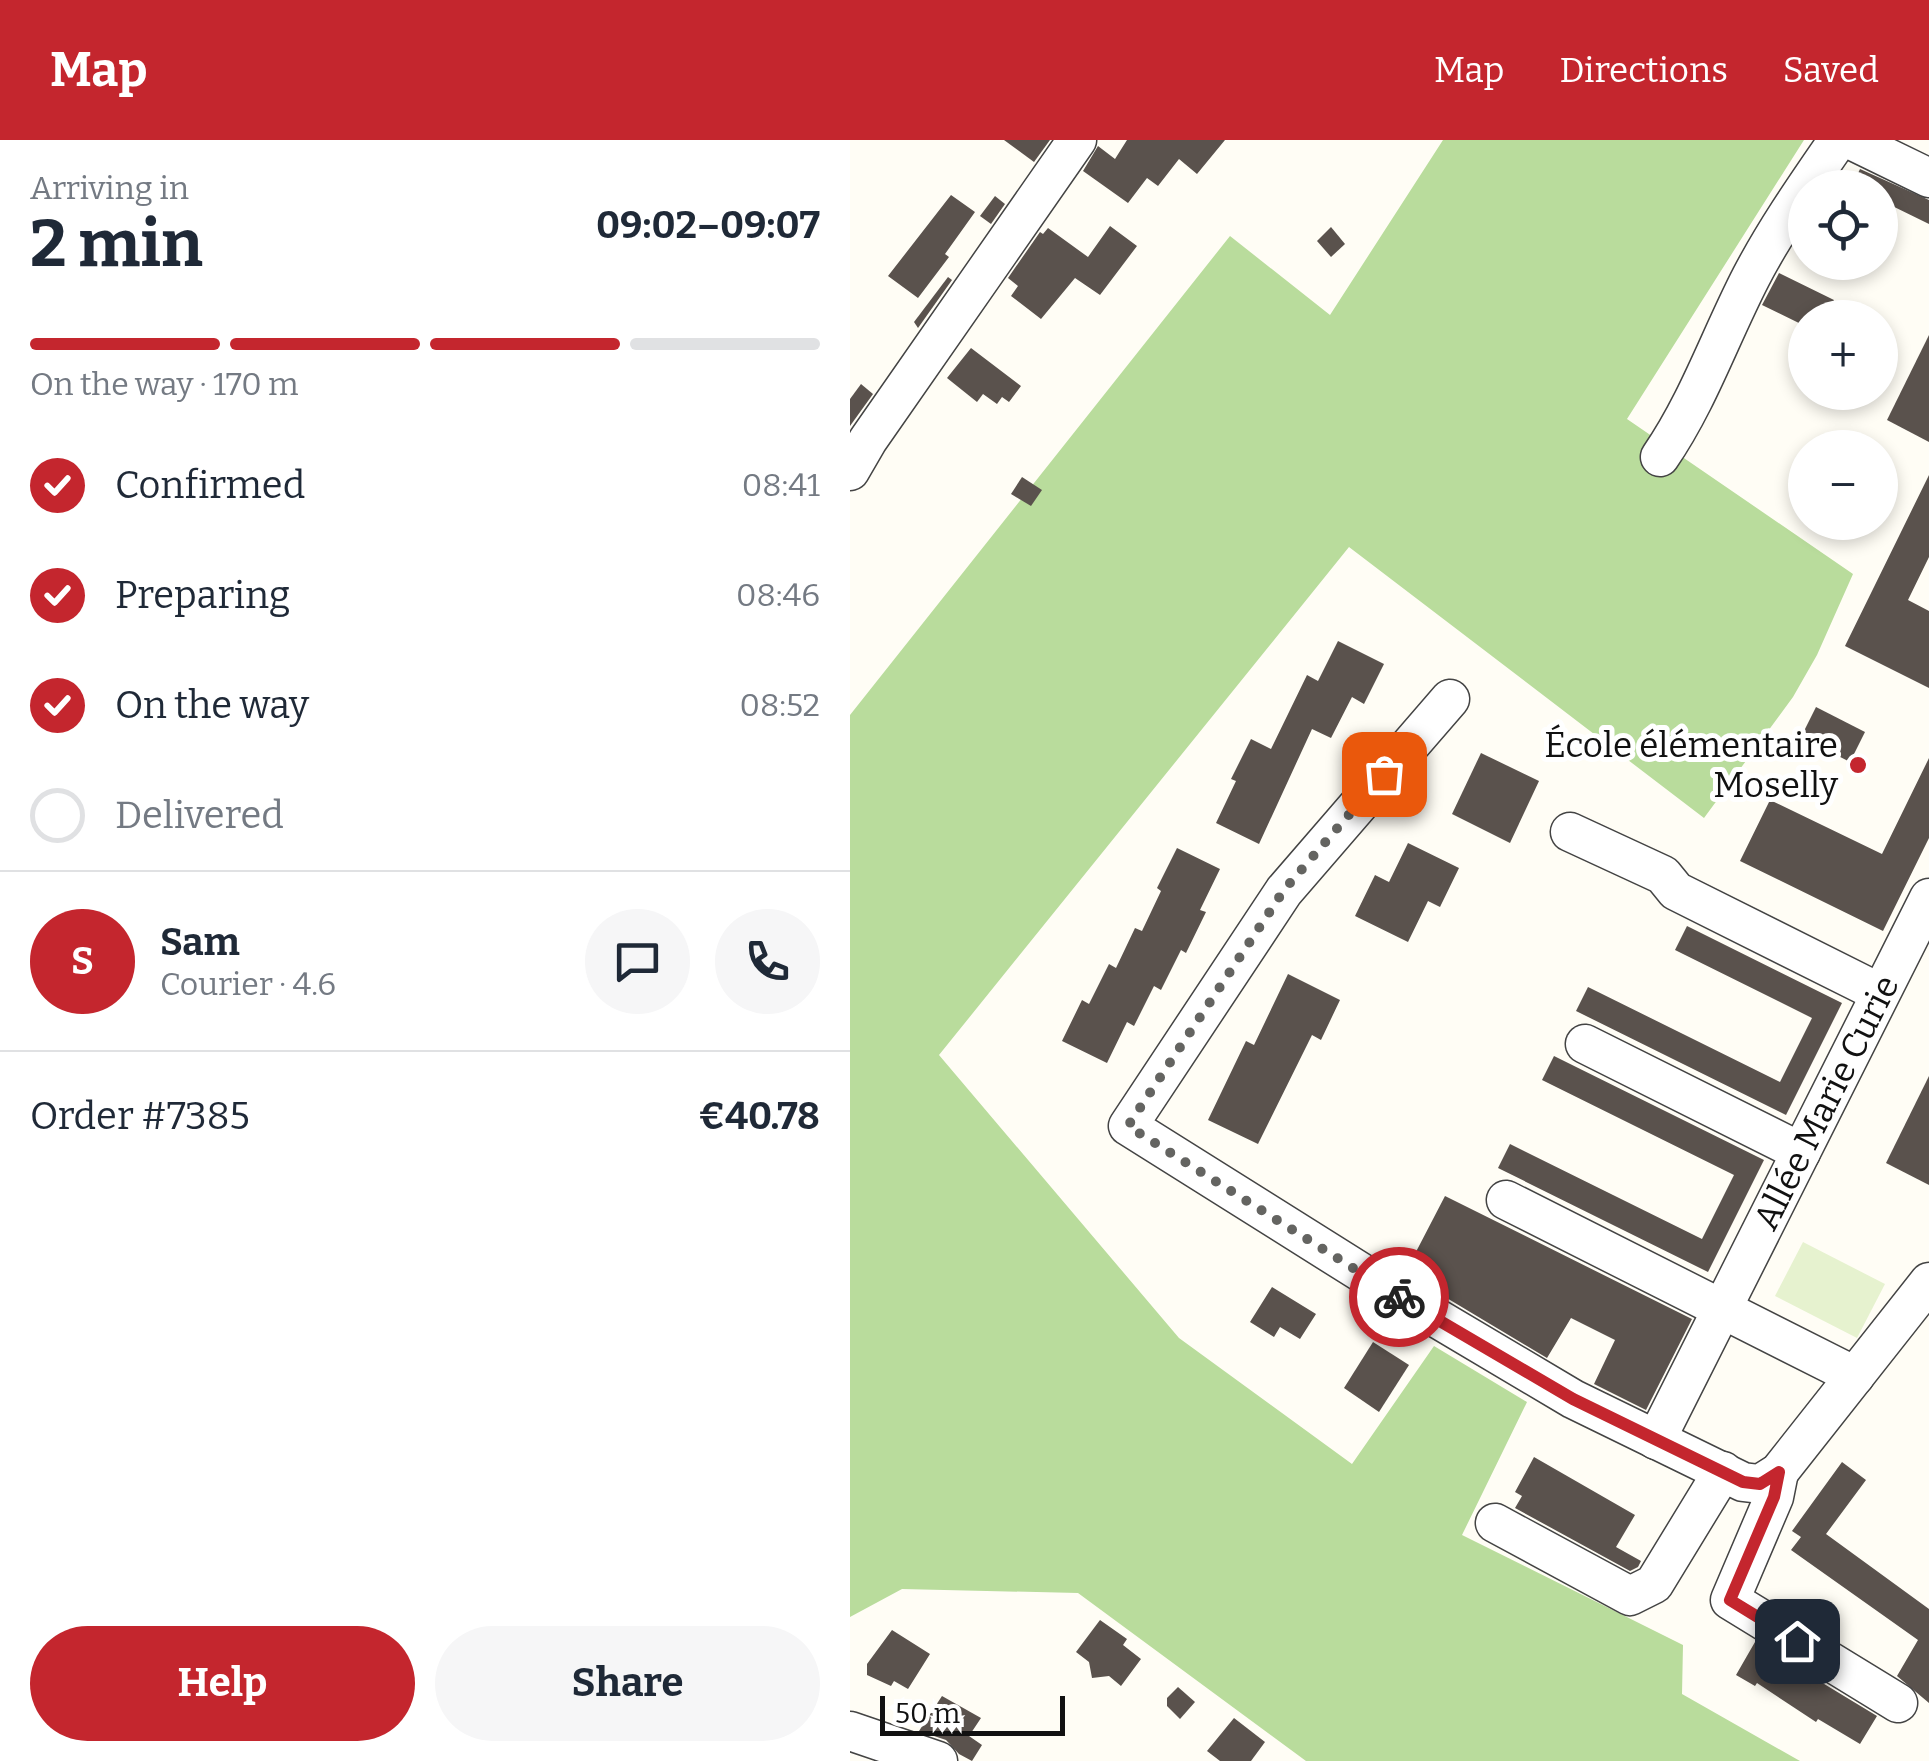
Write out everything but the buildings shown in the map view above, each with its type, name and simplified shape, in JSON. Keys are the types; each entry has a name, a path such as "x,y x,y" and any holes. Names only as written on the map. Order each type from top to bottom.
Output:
{"street":[{"path":"850,471 1077,140"},
{"path":"1660,457 1686,415 1752,275 1782,222 1838,140"},
{"path":"1852,140 1929,178"},
{"path":"1450,699 1284,890 1128,1126 1386,1288 1573,1399 1743,1482 1760,1484 1779,1472 1929,1282"},
{"path":"1570,832 1663,875 1676,891 1880,993"},
{"name":"Allée Marie Curie","path":"1656,1440 1929,898"},
{"path":"1585,1044 1800,1152"},
{"path":"1506,1200 1855,1376"},
{"path":"1495,1524 1630,1596 1654,1584 1723,1471"},
{"path":"1779,1472 1774,1497 1730,1600 1898,1703"},
{"path":"850,1731 900,1754 938,1761"}],"green space":[{"path":"1443,140 1804,140 1627,419 1788,529 1788,540 1803,540 1853,574 1817,655 1793,697 1704,818 1349,547 939,1055 1179,1338 1352,1464 1434,1346 1527,1402 1462,1535 1683,1645 1682,1694 1800,1761 1306,1761 1078,1593 902,1589 850,1617 850,715 1230,236 1330,315"},
{"path":"1803,1242 1885,1284 1857,1338 1775,1296"}],"way so far":[{"path":"1384,774 1284,890 1128,1126 1399,1297"}],"place":[{"name":"École élémentaire Moselly","path":"1858,765"}],"route":[{"path":"1399,1297 1573,1399 1743,1482 1760,1484 1779,1472 1774,1497 1730,1600 1797,1641"}]}
